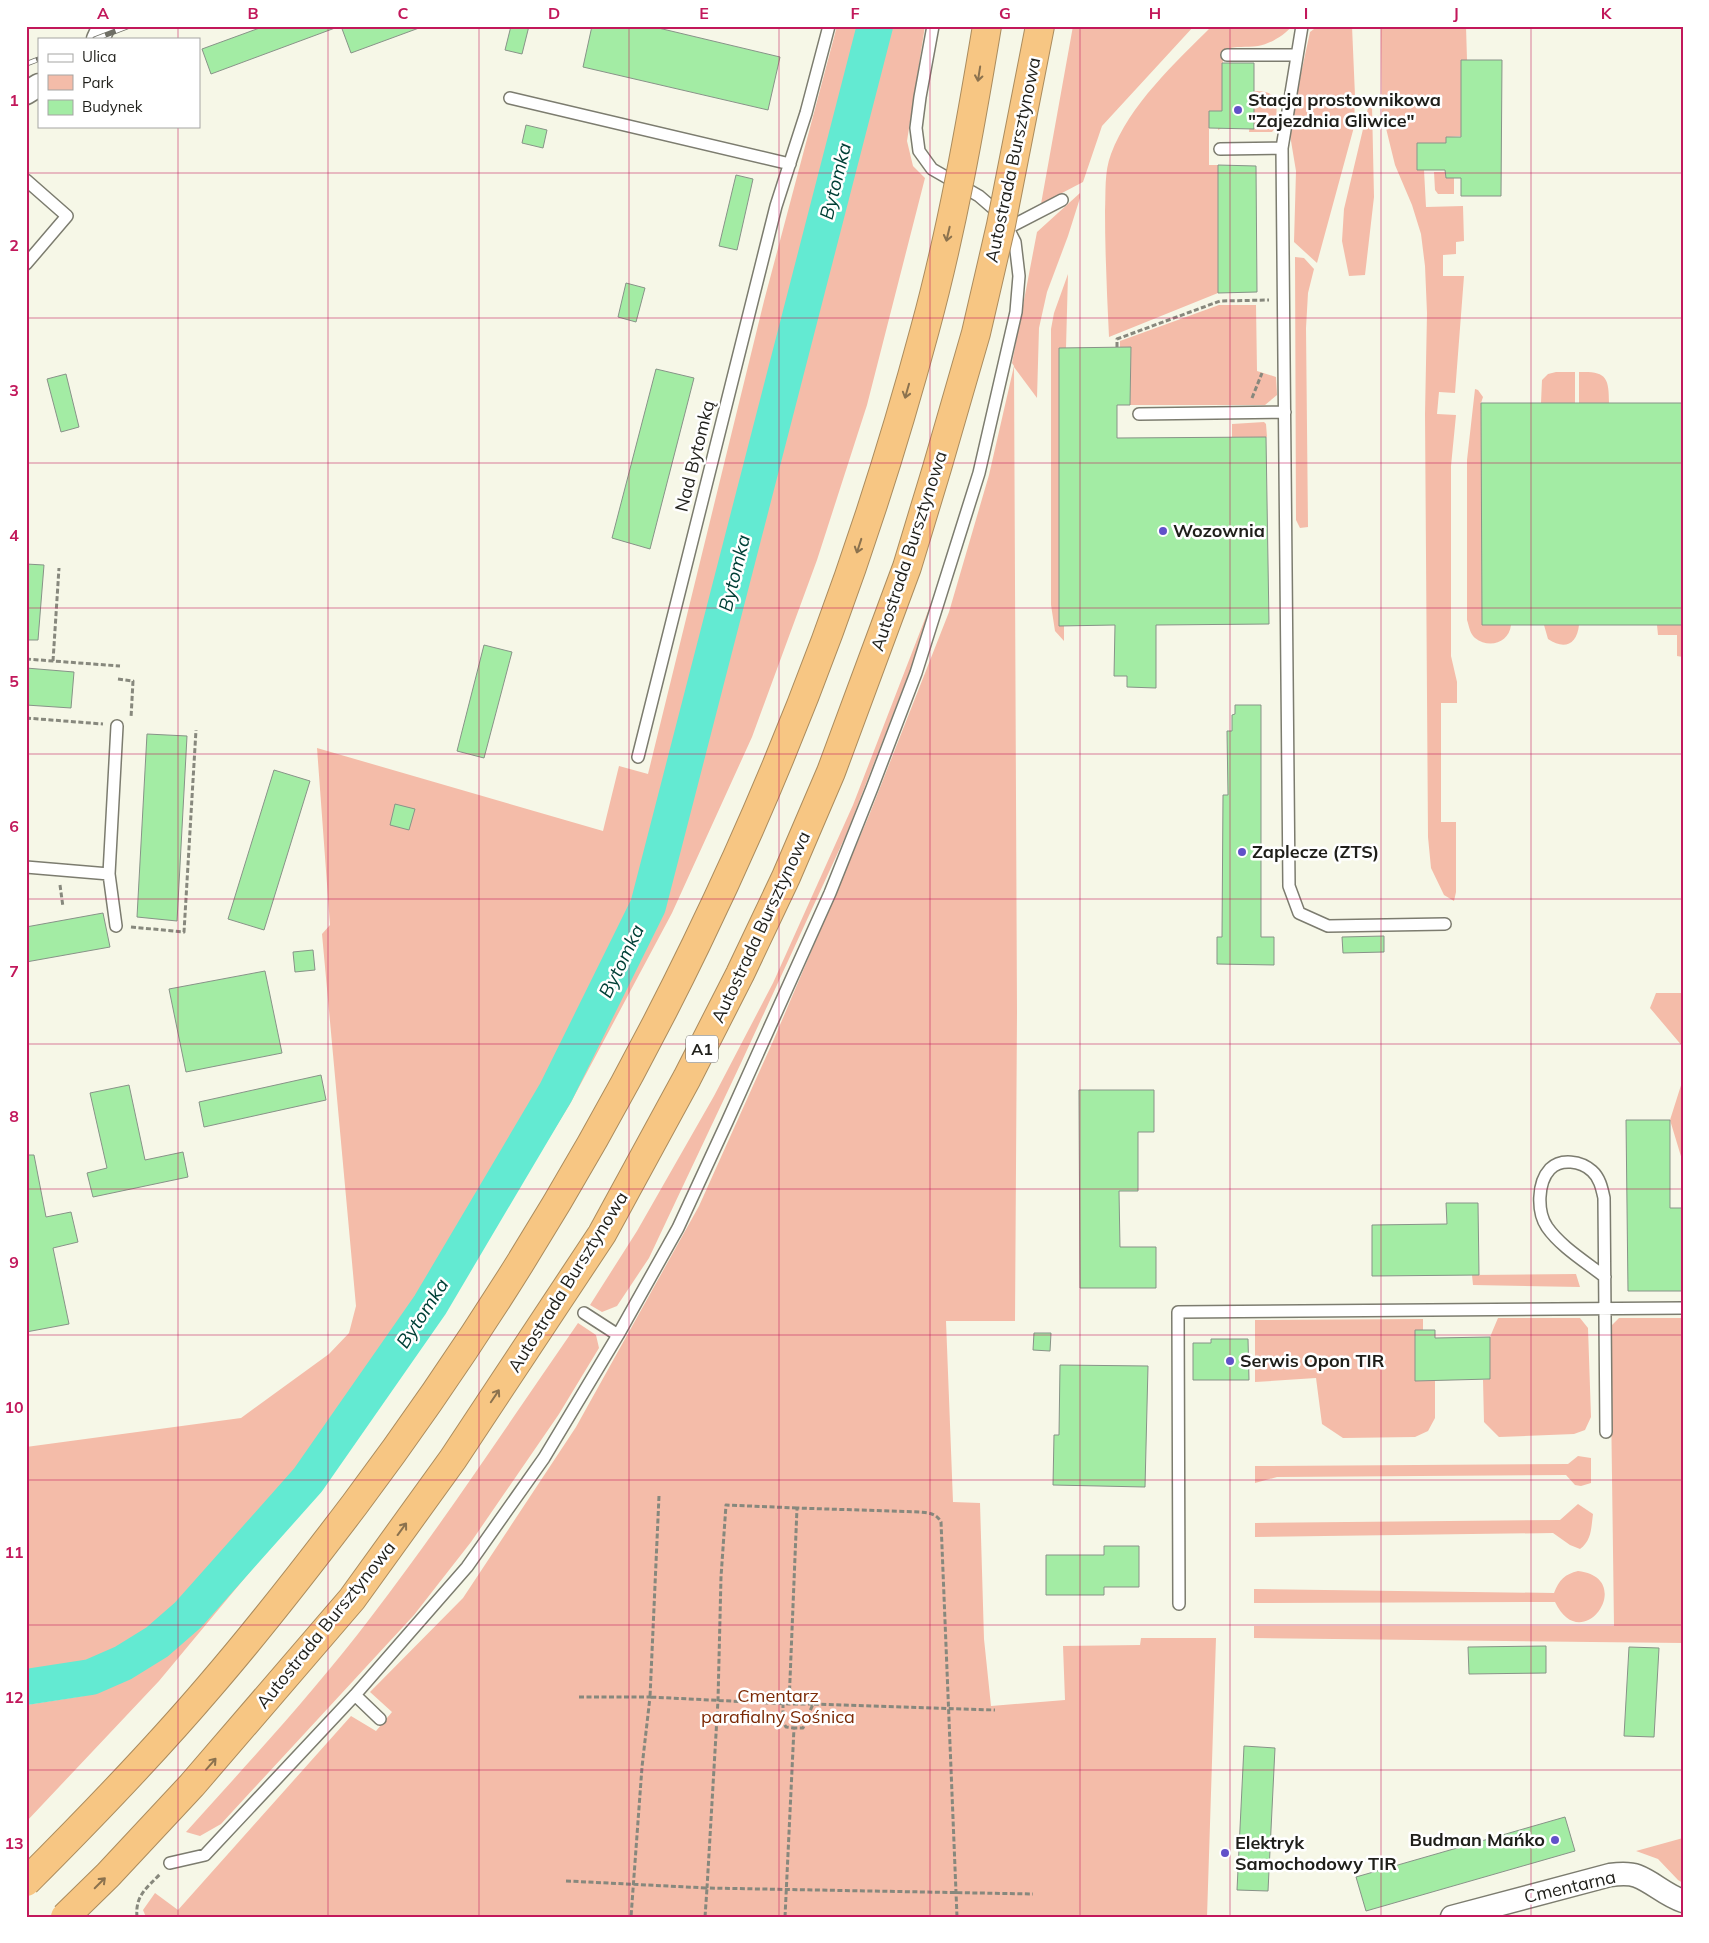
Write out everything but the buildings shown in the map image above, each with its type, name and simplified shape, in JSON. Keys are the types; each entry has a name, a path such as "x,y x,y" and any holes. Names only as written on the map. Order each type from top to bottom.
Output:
{"highway":[{"path":"26,1882 145,1760 213,1683 300,1577 412,1428 491,1310 546,1223 640,1058 712,911 779,763 853,566 925,328 972,120 987,26"},
{"name":"Autostrada Bursztynowa","path":"66,1917 192,1786 352,1599 453,1459 602,1234 688,1078 786,877 832,772 907,567 976,334 1001,225 1040,26"}],"street":[{"path":"98,38 104,26"},
{"path":"26,94 38,86"},
{"name":"Cmentarna","path":"1452,1917 1610,1875 1637,1876 1671,1897 1683,1901"}],"lane":[{"name":"Nad Bytomką","path":"638,756 776,206 806,113 829,26"},
{"path":"170,1863 205,1855 355,1695 467,1567 544,1458 618,1334 678,1228 830,893 916,673 979,473 1016,312 1019,276 1015,242 1002,215 979,196 932,169 919,151 916,128 933,26"},
{"path":"1302,26 1282,148 1289,886 1298,913 1328,926 1445,924"},
{"path":"1227,55 1297,55"},
{"path":"510,98 790,164"},
{"path":"1220,149 1282,148"},
{"path":"26,180 67,216 26,264"},
{"path":"1008,228 1062,200"},
{"path":"1140,414 1285,412"},
{"path":"116,926 109,874 117,726"},
{"path":"26,868 109,874"},
{"path":"1605,1277 1559,1241 1547,1227 1541,1215 1540,1198 1543,1183 1550,1170 1561,1162 1577,1162 1592,1171 1601,1184 1604,1198 1606,1308 1606,1432"},
{"path":"1179,1604 1178,1312 1683,1308"},
{"path":"584,1313 618,1334"},
{"path":"355,1695 380,1719"}],"path":[{"path":"1117,347 1117,339 1220,301 1284,299"},
{"path":"1249,405 1262,373"},
{"path":"52,661 59,568"},
{"path":"26,659 120,666"},
{"path":"26,718 130,727 133,681 118,679"},
{"path":"116,926 184,932 196,730"},
{"path":"58,870 63,907"},
{"path":"631,1917 650,1698 659,1496"},
{"path":"706,1917 718,1700 720,1586 726,1504 920,1512 938,1516 941,1522 956,1917"},
{"path":"789,1704 797,1508"},
{"path":"579,1697 996,1710"},
{"path":"783,1704 786,1727 794,1728 803,1728 813,1704"},
{"path":"785,1917 794,1728"},
{"path":"137,1917 136,1902 170,1863"},
{"path":"566,1881 707,1888 1033,1894"}],"green space":[{"path":"837,26 925,26 907,141 913,166 925,178 867,405 817,560 752,737 672,913 570,1104 479,1252 373,1411 284,1531 159,1681 26,1822 26,1705 83,1696 141,1665 124,1651 56,1679 26,1683 26,1447 241,1418 329,1354 349,1333 356,1306 322,934 330,925 317,748 603,831 619,766 648,774 764,301"},
{"path":"1073,26 1194,26 1102,126 1083,182 1041,204"},
{"path":"1212,26 1292,26 1281,36 1267,43 1258,46 1223,50 1222,128 1218,130 1218,111 1209,112 1209,165 1218,165 1218,293 1109,337 1105,211 1106,175 1111,154 1119,136 1142,101"},
{"path":"1318,26 1352,26 1355,96 1354,127 1317,263 1294,242 1296,171 1289,129 1310,32"},
{"path":"1381,26 1466,26 1467,60 1461,136 1446,137 1446,143 1417,143 1417,169 1424,170 1426,207 1463,206 1464,241 1456,242 1456,254 1443,255 1443,276 1464,276 1455,393 1439,392 1437,414 1456,415 1451,466 1451,656 1457,682 1457,703 1441,703 1441,822 1456,822 1456,892 1454,901 1444,895 1431,868 1428,837 1425,414 1427,313 1425,266 1421,234 1412,205 1395,165 1382,112"},
{"path":"1254,91 1269,93 1276,100 1276,127 1272,132 1249,132"},
{"path":"1372,105 1374,197 1365,275 1349,276 1342,241 1344,209 1368,108"},
{"path":"1434,172 1445,172 1446,177 1454,178 1454,194 1438,194 1435,190"},
{"name":"Cmentarz parafialny Sośnica","path":"1080,193 1068,236 1047,292 1039,328 1037,398 1014,367 1017,1012 1015,1321 946,1321 953,1502 980,1503 984,1639 991,1706 1065,1700 1063,1646 1140,1645 1141,1638 1216,1638 1207,1917 146,1917 143,1910 155,1893 178,1910 351,1716 376,1731 392,1712 370,1692 463,1598 576,1427 699,1206 774,1039 870,813 949,612 989,475 1014,366 1012,363 1037,232"},
{"path":"1295,257 1304,258 1314,269 1308,293 1306,328 1308,527 1300,528 1296,520"},
{"path":"1068,274 1066,348 1059,349 1059,625 1064,625 1064,641 1055,631 1051,605 1051,329 1054,313"},
{"path":"1219,305 1256,305 1257,371 1276,377 1277,395 1265,405 1130,405 1131,348 1120,347 1120,341"},
{"path":"1575,372 1575,403 1541,403 1542,380 1548,374"},
{"path":"1579,372 1595,373 1604,377 1608,387 1609,403 1579,403"},
{"path":"1475,389 1483,397 1481,403 1482,625 1511,625 1502,640 1492,643 1486,643 1475,638 1467,620 1467,460"},
{"path":"1264,422 1266,424 1267,437 1232,437 1232,424"},
{"path":"935,593 916,655 846,835 741,1063 649,1258 617,1306 602,1312 590,1305 637,1231 714,1096 773,983 853,805"},
{"path":"1544,625 1579,625 1578,632 1573,641 1564,645 1548,639"},
{"path":"1657,625 1683,625 1683,657 1677,656 1677,635 1658,635"},
{"path":"1656,993 1683,993 1683,1047 1650,1008"},
{"path":"1683,1079 1683,1163 1670,1120"},
{"path":"1576,1274 1580,1287 1473,1285 1472,1275"},
{"path":"1498,1318 1580,1318 1588,1328 1591,1417 1585,1430 1574,1434 1499,1437 1484,1422 1483,1380 1490,1379 1490,1337"},
{"path":"1619,1318 1683,1318 1683,1643 1254,1638 1254,1626 1614,1626 1610,1327"},
{"path":"1423,1319 1423,1330 1415,1330 1415,1381 1435,1380 1435,1418 1428,1431 1415,1437 1343,1438 1322,1424 1316,1378 1255,1382 1255,1320"},
{"path":"578,1323 596,1335 599,1348 559,1414 471,1542 414,1615 221,1824 200,1836 186,1832 304,1700 371,1617 451,1508"},
{"path":"1578,1456 1591,1458 1591,1483 1581,1486 1575,1485 1566,1475 1277,1477 1255,1483 1255,1466 1568,1464"},
{"path":"1578,1504 1593,1514 1589,1538 1580,1549 1570,1545 1553,1533 1255,1537 1255,1523 1560,1520"},
{"path":"1578,1571 1595,1577 1604,1587 1604,1599 1599,1610 1590,1619 1578,1622 1566,1617 1555,1602 1254,1603 1254,1589 1554,1593 1563,1578"},
{"path":"1683,1838 1683,1883 1658,1859 1636,1851"}],"waterway":[{"name":"Bytomka","path":"26,1687 91,1677 123,1663 157,1642 188,1615 308,1480 430,1305 556,1092 648,906 875,26"}],"railway":[{"path":"98,38 129,26"},
{"path":"26,64 38,59"}],"place":[{"name":"Stacja prostownikowa \"Zajezdnia Gliwice\"","path":"1238,110"},
{"name":"Wozownia","path":"1163,531"},
{"name":"Zaplecze (ZTS)","path":"1242,852"},
{"name":"Serwis Opon TIR","path":"1230,1361"},
{"name":"Budman Mańko","path":"1555,1840"},
{"name":"Elektryk Samochodowy TIR","path":"1225,1853"}]}
